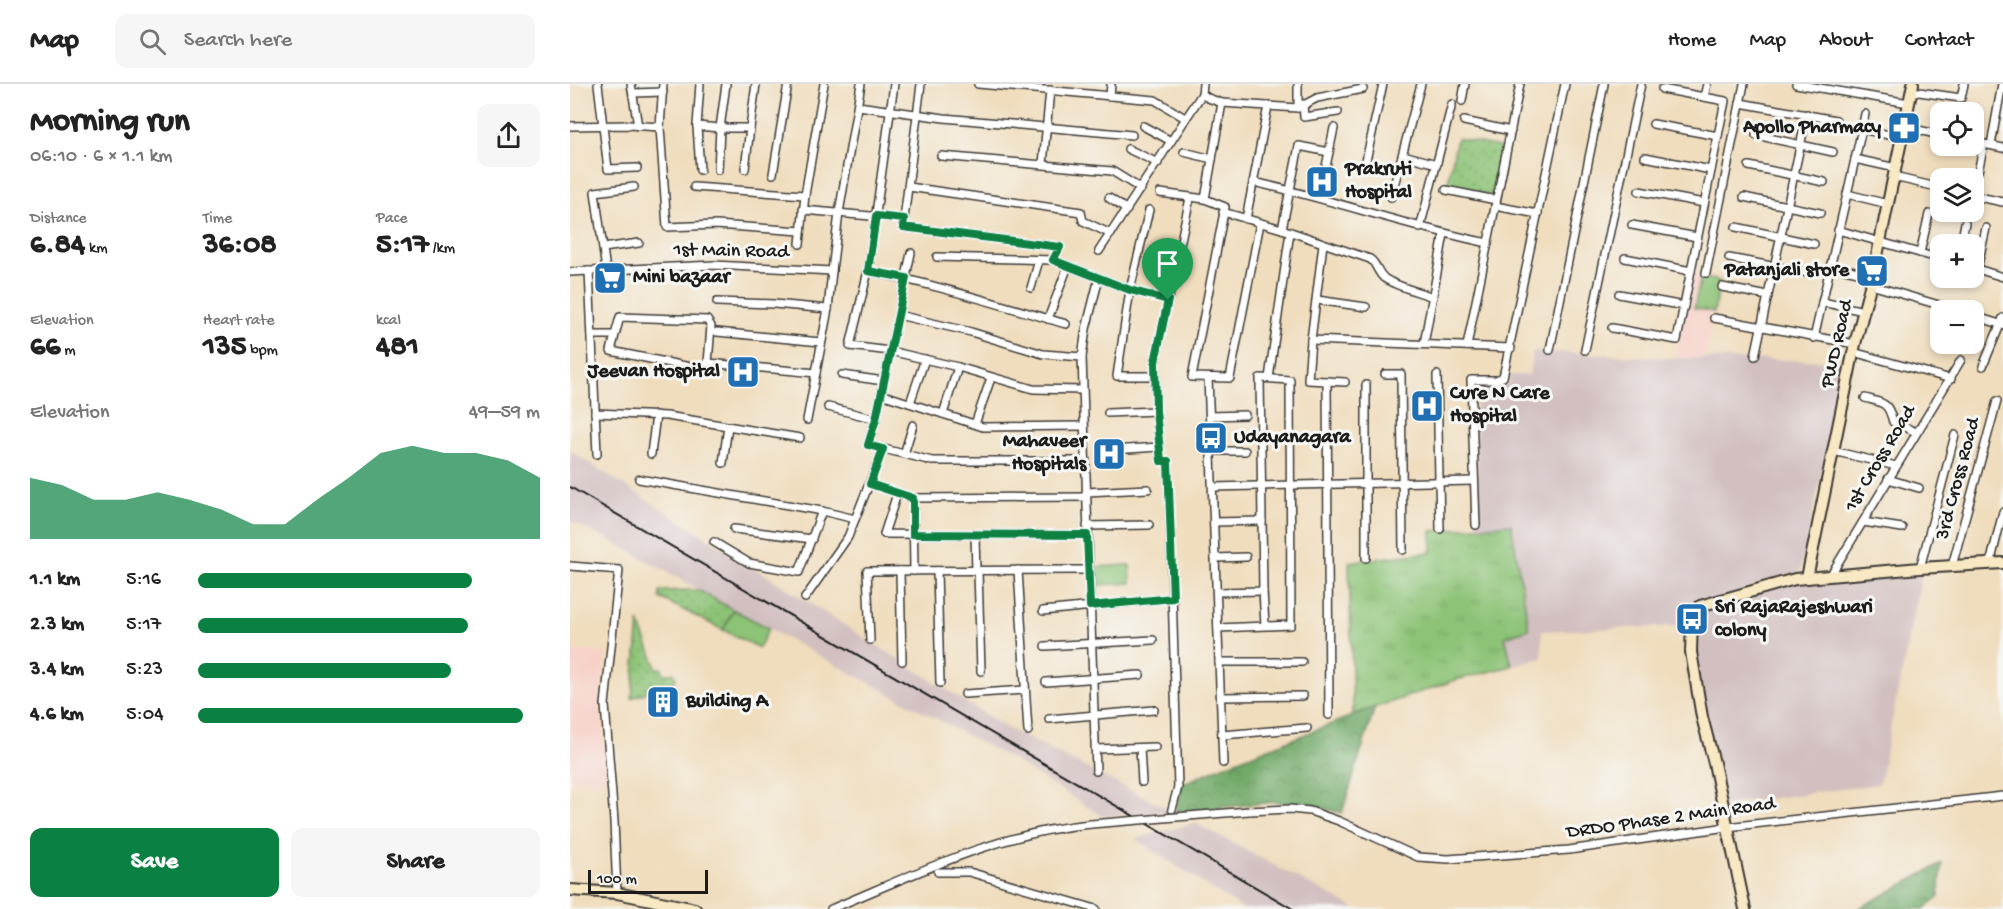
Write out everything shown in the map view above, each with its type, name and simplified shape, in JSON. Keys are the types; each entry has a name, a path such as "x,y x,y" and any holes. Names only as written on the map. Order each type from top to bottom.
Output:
{"street":[{"path":"598,84 608,169 637,168"},
{"path":"631,84 638,126"},
{"path":"700,84 697,126 700,170"},
{"path":"718,170 720,128 726,84"},
{"path":"745,169 756,84"},
{"path":"773,174 788,84"},
{"path":"800,244 824,84"},
{"path":"807,420 828,309 839,213 861,84"},
{"path":"894,84 868,271 850,346 890,351 925,359 1033,389 1082,390"},
{"path":"921,84 903,227 1060,247 1053,260"},
{"path":"978,84 1155,100 1185,118"},
{"path":"1110,96 1111,84"},
{"path":"1100,251 1202,94 1203,84"},
{"path":"1298,84 1300,106 1304,117 1338,112"},
{"path":"1365,165 1383,84"},
{"path":"1391,196 1421,84"},
{"path":"1462,100 1465,84"},
{"path":"1467,346 1520,84"},
{"path":"1476,525 1471,380 1496,380 1503,377 1511,348 1563,84"},
{"path":"1550,350 1604,84"},
{"path":"1585,350 1641,84"},
{"path":"1704,97 1707,84"},
{"path":"1706,273 1744,84"},
{"path":"1796,84 1839,88 1909,103"},
{"path":"1912,88 1961,98 1964,84"},
{"path":"1980,168 2002,84"},
{"path":"633,93 663,88 660,128 667,227 716,225 801,231"},
{"path":"1612,328 1677,340 1725,101 1662,88"},
{"name":"PWD Road","path":"1807,578 1854,348 1872,280 1912,88"},
{"path":"1202,94 1222,103 1300,106 1317,98 1363,89"},
{"path":"1043,164 1050,90"},
{"path":"1205,199 1222,103"},
{"path":"1740,103 1836,120"},
{"path":"1420,228 1452,104"},
{"path":"858,106 916,115 1132,135"},
{"path":"1246,219 1268,106"},
{"path":"1755,356 1806,114"},
{"path":"1814,338 1865,114"},
{"path":"1464,121 1510,131"},
{"path":"1653,124 1718,136"},
{"path":"570,126 660,128"},
{"path":"697,126 750,128"},
{"path":"1143,126 1171,141"},
{"path":"1324,176 1334,128"},
{"path":"1862,129 1930,134"},
{"path":"1756,135 1833,152"},
{"path":"1984,144 2003,148"},
{"path":"1282,229 1299,146 1329,152"},
{"path":"1128,149 1158,163"},
{"path":"1184,152 1212,159"},
{"path":"1403,155 1437,164"},
{"path":"941,156 1112,171 1141,189"},
{"path":"1645,157 1725,177"},
{"path":"1855,159 1930,184"},
{"path":"1749,166 1824,182"},
{"path":"1253,182 1291,190 1420,228 1488,243"},
{"path":"606,270 596,192 634,187"},
{"path":"694,187 806,195"},
{"path":"909,187 1081,212 1083,220 1111,234"},
{"path":"1446,190 1538,214"},
{"path":"1639,190 1704,203"},
{"path":"1160,193 1205,199 1225,207 1192,377 1230,378 1260,223"},
{"path":"1847,194 1888,204"},
{"path":"1744,197 1820,213"},
{"path":"1109,198 1127,210"},
{"path":"1172,809 1178,787 1168,461 1161,461 1159,447 1155,362 1190,198"},
{"path":"1984,198 2003,202"},
{"path":"804,210 904,219"},
{"path":"1149,210 1130,290 1117,376 1155,376"},
{"path":"1224,212 1370,259 1374,261 1379,273 1387,280 1433,297"},
{"path":"1920,253 1929,214"},
{"path":"1963,234 1965,222"},
{"path":"1632,225 1697,237"},
{"path":"1736,227 1814,244"},
{"path":"1984,235 1986,228"},
{"path":"1838,230 1930,256"},
{"path":"1269,378 1290,232"},
{"path":"1424,344 1444,234"},
{"path":"603,248 639,243"},
{"path":"1323,244 1308,380 1345,382"},
{"path":"911,253 876,419 868,445 932,461 1084,461"},
{"path":"937,257 1053,260 1130,290 1168,300"},
{"path":"1625,258 1690,271"},
{"path":"1729,258 1809,273"},
{"path":"1031,288 1040,260"},
{"name":"1st Main Road","path":"570,272 714,265 832,272"},
{"path":"1048,319 1068,266"},
{"path":"1830,266 1930,301"},
{"path":"589,271 597,454"},
{"path":"868,271 906,278 1066,324"},
{"path":"1984,272 2003,277"},
{"path":"1096,771 1082,357 1087,323 1099,278"},
{"path":"1722,287 1768,297"},
{"path":"1619,294 1684,306"},
{"path":"1317,300 1366,307"},
{"path":"717,302 774,303 828,309"},
{"path":"1822,302 1864,311"},
{"path":"898,315 970,332 1043,354 1082,357"},
{"path":"708,363 711,326 707,320 620,317 612,351 700,369 708,363 816,373"},
{"path":"1714,318 1854,348 1951,379"},
{"path":"1983,366 2002,322 1984,318"},
{"path":"717,332 821,342"},
{"path":"592,335 615,335"},
{"path":"1311,340 1511,348"},
{"path":"910,403 925,359"},
{"name":"1st Cross Road","path":"1830,576 1961,360"},
{"path":"943,414 958,367"},
{"path":"1385,374 1401,374 1403,550"},
{"path":"842,375 884,381"},
{"path":"1437,375 1440,529"},
{"path":"975,424 992,378"},
{"path":"1208,378 1223,764"},
{"path":"1218,628 1292,625 1290,380 1260,378 1265,625"},
{"path":"1327,381 1329,715"},
{"path":"1366,385 1366,558"},
{"path":"881,394 983,427 1083,426"},
{"path":"1865,398 1884,403 1889,408 1893,422 1916,432"},
{"name":"3rd Cross Road","path":"1952,566 1997,401"},
{"path":"828,407 876,419"},
{"path":"1108,413 1156,411"},
{"path":"595,413 656,415 800,438"},
{"path":"651,454 656,415"},
{"path":"1210,416 1245,415"},
{"path":"904,454 913,425"},
{"path":"723,463 728,426"},
{"path":"1920,568 1956,435"},
{"path":"1112,450 1159,447"},
{"path":"806,598 848,537 883,449"},
{"path":"1211,451 1245,450"},
{"path":"1833,451 1896,466"},
{"path":"639,479 822,511 855,519"},
{"path":"1888,479 1919,488"},
{"path":"1213,487 1474,481"},
{"path":"870,484 913,498 1086,494 1149,489"},
{"path":"897,494 884,534 1087,535"},
{"path":"913,498 914,571"},
{"path":"714,542 749,563 799,572 822,511"},
{"path":"1990,564 2003,512"},
{"path":"1214,522 1262,521"},
{"path":"1863,522 1902,528"},
{"path":"1087,526 1149,525"},
{"path":"734,529 812,539"},
{"path":"975,535 981,671"},
{"path":"1215,558 1246,556"},
{"path":"1745,909 1702,717 1691,652 1692,619 1700,606 1784,582 1807,578 2003,563"},
{"path":"570,566 619,570 605,705 617,893"},
{"path":"1018,570 1028,731"},
{"path":"870,640 867,571 1089,570"},
{"path":"900,571 902,661"},
{"path":"937,571 940,683"},
{"path":"1217,592 1263,591"},
{"path":"1043,611 1173,598"},
{"path":"1045,645 1152,640"},
{"path":"1219,662 1302,662"},
{"path":"1046,682 1140,675"},
{"path":"965,694 1025,690"},
{"path":"1221,697 1303,696"},
{"path":"1049,719 1154,710"},
{"path":"1222,735 1307,728"},
{"path":"1096,749 1155,747"},
{"path":"1140,748 1142,782"},
{"name":"DRDO Phase 2 Main Road","path":"831,909 983,847 1039,831 1082,825 1249,811 1310,811 1330,817 1418,857 1448,859 1569,850 1728,827 2003,796"},
{"path":"938,872 969,872 1096,909"},
{"path":"570,890 617,893 695,909"}],"shaded area":[{"path":"1692,272 1722,279 1705,358 1675,358"},
{"path":"1533,351 1675,358 1845,361 1798,583 1922,573 1879,784 1713,806 1682,626 1542,631 1542,658 1456,680 1353,715 1349,562 1432,552 1431,531 1477,528 1476,385 1509,384 1510,375 1529,375"},
{"path":"570,451 1007,728 1174,812 1102,816 1013,760 734,610 616,543 570,521"},
{"path":"570,651 606,652 600,696 607,780 570,781"},
{"path":"1195,823 1356,909 1243,909 1135,839"}],"green space":[{"path":"1457,138 1504,148 1494,196 1447,186"},
{"path":"1701,277 1720,281 1714,312 1694,308"},
{"path":"1511,524 1529,629 1505,637 1512,666 1456,680 1353,715 1349,562 1432,552 1431,531"},
{"path":"1130,565 1131,583 1098,585 1096,567"},
{"path":"698,590 734,610 723,630 660,598 660,591"},
{"path":"734,610 769,628 759,648 723,630"},
{"path":"639,622 657,669 661,668 665,675 674,672 676,680 632,698"},
{"path":"1375,707 1342,813 1309,805 1276,802 1175,812 1182,784"},
{"path":"1942,863 1939,897 1924,909 1858,909"}],"railway":[{"path":"570,487 1293,909"}],"place":[{"name":"Apollo Pharmacy","path":"1904,128"},
{"name":"Prakruti Hospital","path":"1322,182"},
{"name":"Patanjali store","path":"1872,271"},
{"name":"Mini bazaar","path":"610,278"},
{"name":"Jeevan Hospital","path":"743,372"},
{"name":"Cure N Care Hospital","path":"1427,406"},
{"name":"Udayanagara","path":"1211,438"},
{"name":"Mahaveer Hospitals","path":"1109,454"},
{"name":"Sri RajaRajeshwari colony","path":"1692,619"},
{"name":"Building A","path":"663,702"}],"route":[{"path":"876,216 904,219 903,227 1060,247 1053,260 1130,290 1168,300 1155,362 1155,376 1161,461 1168,461 1173,598 1090,606 1087,535 913,534 913,498 870,484 883,449 868,445 876,419 906,278 868,271 876,216"}]}
